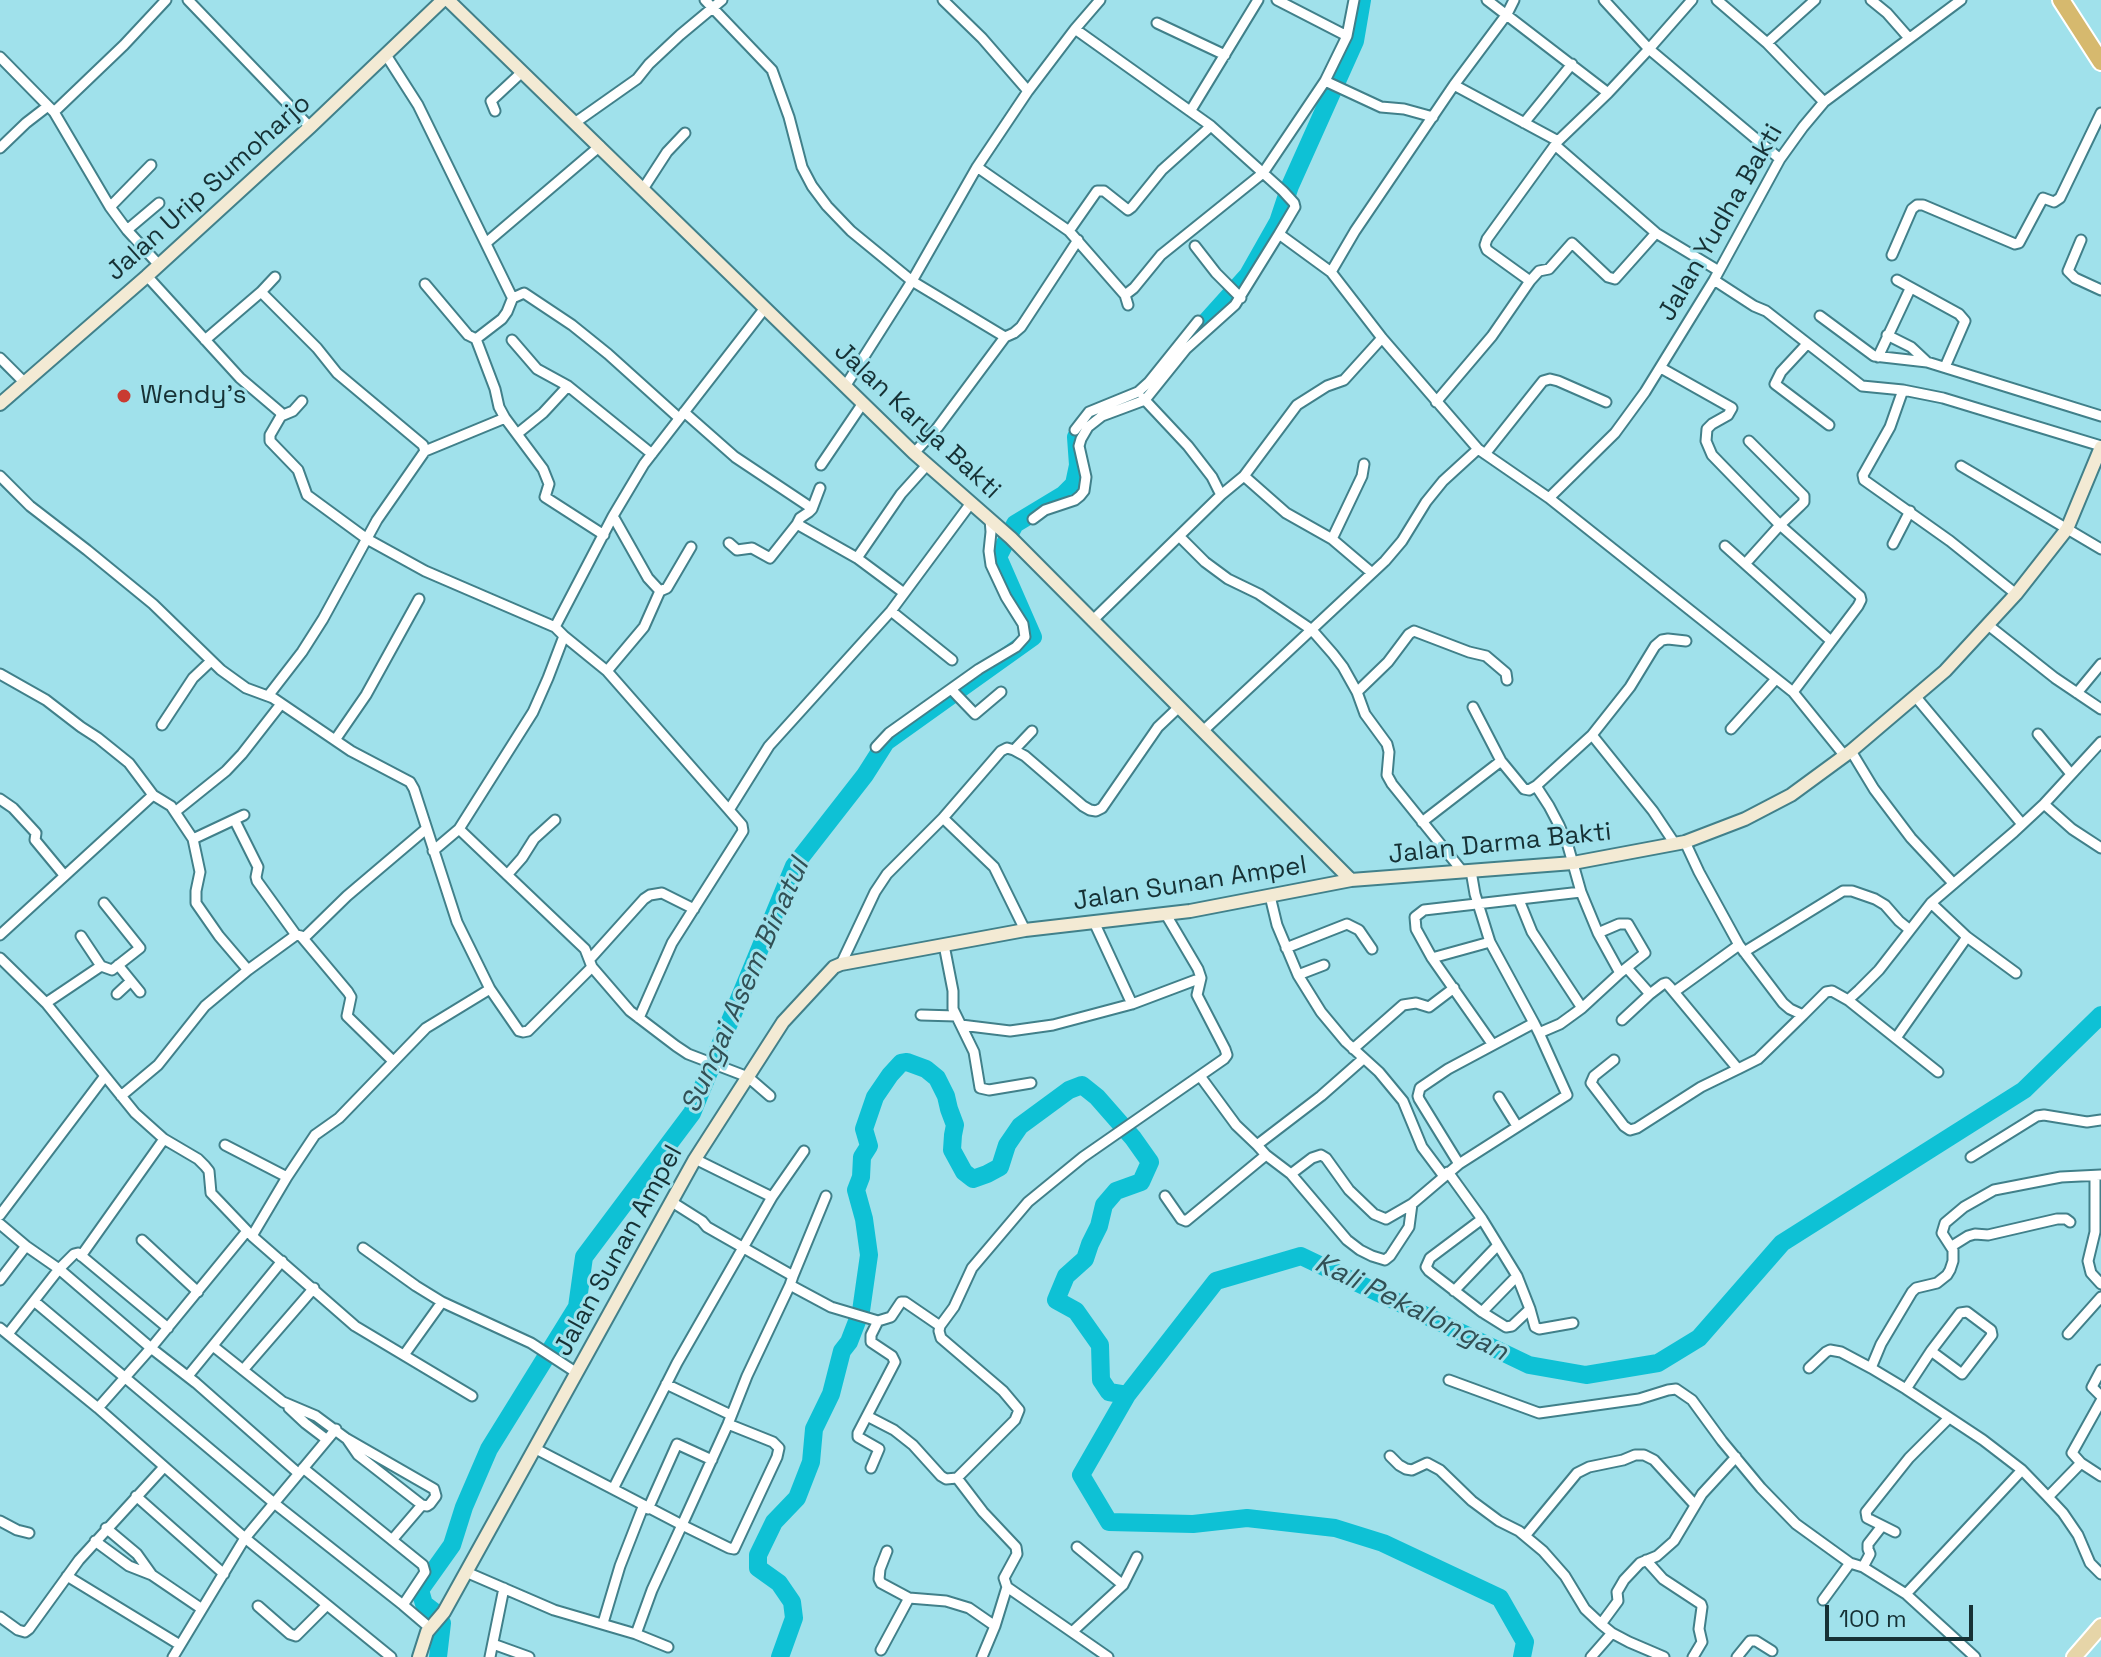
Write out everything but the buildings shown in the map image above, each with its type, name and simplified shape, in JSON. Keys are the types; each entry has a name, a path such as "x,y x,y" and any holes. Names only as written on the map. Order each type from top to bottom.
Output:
{"highway":[{"path":"2061,0 2101,62"}],"main road":[{"path":"2074,1657 2101,1626"}],"street":[{"path":"0,148 26,123 51,109 124,45 166,0"},
{"path":"188,0 310,127"},
{"name":"Jalan Urip Sumoharjo","path":"0,404 147,276 446,0"},
{"name":"Jalan Karya Bakti","path":"446,0 576,122 914,453 1011,538 1351,880"},
{"path":"705,0 772,70 786,106 802,167 812,186 851,231 912,281 1005,337"},
{"path":"576,122 630,84 680,35 722,0"},
{"path":"943,0 982,38 1028,91"},
{"path":"846,385 912,281 977,167 1028,91 1100,0"},
{"path":"1191,110 1258,0"},
{"path":"1277,0 1347,36"},
{"path":"977,167 1069,231 1127,300 1161,255 1263,173 1327,82 1347,36 1354,0"},
{"path":"1487,0 1608,93"},
{"path":"1331,272 1355,231 1514,0"},
{"path":"1604,0 1649,49 1780,159"},
{"path":"1530,281 1487,250 1485,244 1557,143 1608,93 1692,0"},
{"path":"1717,0 1767,43 1824,102"},
{"path":"1767,43 1815,0"},
{"path":"1871,0 1909,38"},
{"name":"Jalan Yudha Bakti","path":"1549,498 1615,433 1661,368 1780,159 1803,127 1824,102 1961,0"},
{"path":"1157,23 1225,55"},
{"path":"1075,29 1191,110 1294,203 1279,234 1226,315 1186,349 1141,396 1092,416 1075,430"},
{"path":"386,55 418,105 513,297"},
{"path":"0,57 51,109 110,207 159,265"},
{"path":"1524,123 1572,64"},
{"path":"495,111 491,101 521,73"},
{"path":"1327,82 1381,107 1433,117"},
{"path":"1454,85 1557,143 1656,233 1754,306 1766,311 1862,386 1903,390 1969,405 2101,446"},
{"path":"1892,255 1912,209 1917,205 2017,244 2043,198 2054,202 2060,198 2101,113"},
{"path":"1069,231 1097,191 1104,191 1128,210 1162,170 1211,126"},
{"path":"643,189 667,152 685,133"},
{"path":"486,243 600,146"},
{"path":"110,207 151,165"},
{"path":"127,230 159,203"},
{"path":"1436,402 1492,336 1530,281 1539,271 1549,269 1572,243 1608,277 1615,279 1656,233"},
{"path":"1279,234 1331,272 1382,338 1481,452 1549,498 1793,692 1847,753 1911,838 1953,883"},
{"path":"914,453 938,427 1005,337 1014,333 1027,318 1078,240"},
{"path":"2081,240 2069,275 2101,290"},
{"path":"1195,246 1224,283 1239,296"},
{"path":"147,276 240,378 281,416"},
{"path":"205,340 275,277"},
{"path":"1897,280 1959,314 1965,321 1945,367"},
{"path":"425,284 468,335 476,339 499,407 543,469 549,484 545,497 604,535"},
{"path":"1878,357 1910,289"},
{"path":"261,292 337,373 423,445 425,451"},
{"path":"476,339 502,319 513,297 524,293 572,325 735,457 812,509"},
{"path":"555,627 613,516 652,454 765,308"},
{"path":"1820,316 1868,353 1878,357 1927,362 2101,416"},
{"path":"1141,396 1198,321"},
{"path":"1887,335 1911,347 1927,362"},
{"path":"1092,621 1244,476 1297,405 1348,377 1382,338"},
{"path":"512,340 537,369 568,386 652,454"},
{"path":"1807,344 1781,372 1775,384 1829,425"},
{"path":"0,358 25,383"},
{"path":"1661,368 1732,408 1728,415 1707,429 1708,448 1712,455 1780,525 1860,596 1858,606 1793,692"},
{"path":"1203,731 1372,573 1402,541 1443,481 1481,452 1543,381 1558,381 1606,402"},
{"path":"517,434 543,413 568,386"},
{"path":"1903,390 1890,427 1862,477 2016,594"},
{"path":"1141,396 1188,446 1212,477 1221,495"},
{"path":"302,401 293,411 281,416 270,435 270,441 298,470 307,495 367,539 425,571 555,627 607,671 742,825 743,831 663,960 639,1018"},
{"path":"821,465 863,403"},
{"path":"1033,519 1045,510 1067,504 1084,491 1086,477 1079,446 1092,416"},
{"path":"268,696 302,652 377,520 425,451 505,418"},
{"path":"1745,564 1804,502 1804,496 1749,441"},
{"name":"Jalan Darma Bakti","path":"1351,880 1467,871 1575,872 1680,843 1745,819 1791,795 1847,753 1945,671 2016,594 2067,529 2101,446"},
{"path":"857,558 895,502 928,464"},
{"path":"1332,539 1362,476 1364,464"},
{"path":"1961,466 2101,549"},
{"path":"0,476 30,506 153,604 211,661 246,688 268,696 351,751 410,782 457,922 490,989 519,1031 528,1031 591,963 644,899 662,893 694,909"},
{"path":"1244,476 1286,513 1332,539 1372,573"},
{"path":"729,543 737,550 752,548 770,558 800,518 812,509 820,488"},
{"path":"729,810 769,746 891,611 971,503"},
{"path":"1893,544 1910,511"},
{"path":"613,516 648,578 660,591"},
{"path":"876,747 889,733 1016,647 1025,637 1023,624 991,565 989,551 994,523"},
{"path":"797,524 857,558 904,593"},
{"path":"1180,537 1228,579 1259,594 1312,630 1338,660 1357,692 1365,714 1387,744 1387,775 1392,784 1467,871 1490,942 1534,1023 1567,1095 1459,1164 1412,1204 1386,1219 1378,1217 1349,1190 1321,1155 1291,1174"},
{"path":"1725,546 1831,641"},
{"path":"607,671 644,627 660,591 667,588 691,547"},
{"path":"335,740 366,695 419,599"},
{"path":"891,611 952,660"},
{"path":"1988,625 2101,709"},
{"path":"1357,692 1414,631 1486,656 1506,673 1507,680"},
{"path":"433,851 459,829 533,712 564,636"},
{"path":"1473,707 1501,761 1524,789 1529,790 1592,735 1630,687 1655,646 1668,639 1686,641"},
{"path":"162,725 193,678 211,661"},
{"path":"2077,693 2101,664"},
{"path":"0,674 46,700 98,738 129,763 153,795 171,806 193,839 200,872 196,903 248,970"},
{"path":"1731,729 1776,679"},
{"path":"952,690 975,714 1001,692"},
{"path":"1915,696 2022,824"},
{"path":"175,812 226,771 281,704"},
{"path":"841,964 875,892 887,874 943,818 996,755 1007,748 1014,750 1037,765 1083,806 1096,811 1102,808 1158,727 1179,707"},
{"path":"1014,750 1032,731"},
{"path":"2038,734 2071,774"},
{"path":"1592,735 1680,843 1741,948 1783,1003 1803,1015"},
{"path":"1848,1000 1879,970 1931,903 2044,804 2101,742"},
{"path":"1422,822 1501,761"},
{"path":"1536,786 1568,846 1581,892 1598,933 1624,970 1650,994"},
{"path":"0,935 153,795"},
{"path":"0,799 36,833 35,840 64,875"},
{"path":"2044,804 2072,829 2101,848"},
{"path":"193,839 240,818 258,867 257,881 348,992 351,997 347,1016 393,1061"},
{"path":"943,818 994,867 1025,930"},
{"path":"507,875 534,839 555,820"},
{"path":"121,1096 158,1065 205,1006 248,970 300,937 426,829"},
{"path":"459,829 585,949 591,963 626,1007 682,1050 748,1077 770,1096"},
{"name":"Jalan Sunan Ampel","path":"419,1657 432,1626 444,1612 695,1159 783,1022 826,974 841,964 1025,930 1190,911 1351,880"},
{"path":"1674,992 1741,948 1843,891 1875,899 1910,930"},
{"path":"1493,1045 1432,958 1416,929 1415,917 1418,913 1434,909 1581,892"},
{"path":"1270,896 1276,922 1298,975 1321,1012 1403,1101 1422,1147 1482,1219 1517,1276 1536,1328 1573,1323"},
{"path":"1519,900 1532,932 1582,1008"},
{"path":"81,936 101,966 112,970 140,948 104,903"},
{"path":"1931,903 1967,937 2016,973"},
{"path":"867,1416 894,1430 913,1445 946,1479 957,1478 1015,1420 1019,1410 1003,1391 941,1338 939,1331 972,1268 1028,1202 1083,1157 1227,1055 1199,1002 1197,995 1201,978 1192,956 1165,913"},
{"path":"1094,922 1132,1004"},
{"path":"1286,948 1347,924 1359,930 1372,949"},
{"path":"1539,1033 1560,1024 1582,1008 1645,953 1628,924 1619,924 1598,933"},
{"path":"1896,1038 1967,937"},
{"path":"1432,958 1490,942"},
{"path":"944,945 953,991 953,1009 974,1052 980,1088 989,1090 1031,1083"},
{"path":"0,958 46,1003 135,1113 164,1139 205,1166 209,1171 211,1193 250,1233 355,1326 472,1396"},
{"path":"118,965 140,992"},
{"path":"1298,975 1324,965"},
{"path":"46,1003 101,966"},
{"path":"921,1015 1010,1031 1095,1015 1201,978"},
{"path":"117,994 131,981"},
{"path":"1622,1020 1666,983 1738,1069"},
{"path":"1353,1049 1403,1005 1416,1003 1429,1007 1454,988"},
{"path":"98,1408 250,1233 315,1135 339,1118 426,1028 490,989"},
{"path":"1614,1060 1594,1076 1591,1083 1630,1130 1701,1087 1752,1064 1829,990 1848,1000 1938,1072"},
{"path":"1459,1164 1419,1099 1420,1088 1534,1023"},
{"path":"1257,1145 1363,1059"},
{"path":"0,1215 105,1076"},
{"path":"1200,1076 1236,1125 1266,1155 1291,1174 1347,1240 1360,1250 1387,1259 1409,1227 1412,1204"},
{"path":"1499,1097 1517,1126"},
{"path":"1971,1157 2037,1116 2087,1122 2101,1120"},
{"path":"81,1256 164,1139"},
{"path":"225,1145 287,1177"},
{"path":"613,1489 666,1384 772,1197 804,1151"},
{"path":"1165,1196 1181,1219 1186,1221 1266,1155"},
{"path":"695,1159 772,1197"},
{"path":"1871,1368 1881,1344 1912,1292 1916,1288 1933,1285 1947,1275 1954,1256 1952,1246 1944,1237 1943,1227 1964,1207 1994,1190 2061,1177 2098,1176 2095,1232 2088,1261 2091,1273 2101,1284"},
{"path":"636,1634 657,1577 792,1280 826,1196"},
{"path":"672,1202 831,1307 878,1321 891,1317 901,1302 905,1302 940,1326"},
{"path":"1952,1246 1975,1234 1988,1235 2061,1218 2070,1222"},
{"path":"1482,1219 1427,1262 1426,1267 1482,1312 1509,1328 1530,1309"},
{"path":"0,1224 426,1569 403,1605"},
{"path":"142,1240 198,1292"},
{"path":"1454,1291 1498,1245"},
{"path":"0,1280 26,1246"},
{"path":"363,1248 442,1302 542,1350 577,1373"},
{"path":"168,1328 77,1253 4,1331 98,1408 245,1538 391,1657"},
{"path":"188,1376 282,1261"},
{"path":"1482,1312 1517,1276"},
{"path":"243,1370 314,1288"},
{"path":"2068,1334 2101,1297"},
{"path":"34,1301 274,1503 432,1626"},
{"path":"404,1355 442,1302"},
{"path":"1906,1389 1931,1351 1963,1311 1993,1333 1962,1374 1931,1351"},
{"path":"871,1468 879,1449 858,1437 895,1362 892,1356 871,1342 878,1321"},
{"path":"213,1346 326,1439"},
{"path":"1809,1368 1826,1352 1841,1352 1906,1389 1983,1440 2022,1470 2063,1513 2078,1535 2090,1563 2101,1574"},
{"path":"2101,1370 2092,1387 2101,1398 2072,1453 2101,1476"},
{"path":"1449,1380 1539,1413 1639,1399 1676,1389 1692,1400 1761,1488 1796,1524 1850,1563 1863,1567 1906,1594 1975,1657"},
{"path":"534,1448 646,1508 734,1549 779,1448 666,1384"},
{"path":"283,1402 316,1416 347,1439 434,1489 436,1496 427,1506 422,1505 358,1455 347,1439"},
{"path":"1895,1532 1867,1518 1868,1510 1909,1458 1948,1419"},
{"path":"173,1657 245,1538 336,1429"},
{"path":"603,1623 620,1566 677,1444 712,1460"},
{"path":"1525,1536 1577,1473 1635,1455 1654,1460 1695,1505"},
{"path":"1390,1456 1399,1465 1412,1470 1427,1463 1435,1466 1487,1512 1543,1551 1565,1576 1585,1609 1601,1624 1643,1650 1664,1657"},
{"path":"1601,1624 1618,1601 1617,1592 1624,1580 1640,1563 1664,1551 1674,1541 1695,1505 1736,1457"},
{"path":"2048,1497 2081,1463"},
{"path":"0,1617 25,1632 95,1541 164,1467"},
{"path":"1906,1594 2022,1470"},
{"path":"957,1478 1016,1547 1017,1554 1004,1578 1007,1587 982,1657"},
{"path":"136,1496 224,1574"},
{"path":"392,1540 422,1505"},
{"path":"0,1521 29,1533"},
{"path":"1863,1567 1870,1554 1868,1544 1882,1526"},
{"path":"106,1528 137,1554 152,1575"},
{"path":"95,1541 129,1566 152,1575 202,1609"},
{"path":"1077,1547 1123,1585"},
{"path":"887,1551 879,1579 886,1586 909,1598 955,1603 969,1608 995,1626"},
{"path":"1072,1632 1123,1585 1137,1557"},
{"path":"1646,1560 1663,1579 1701,1604 1699,1629 1702,1642 1693,1657"},
{"path":"1823,1600 1850,1563"},
{"path":"466,1572 554,1610 603,1623 668,1647"},
{"path":"67,1576 180,1645"},
{"path":"1007,1587 1108,1657"},
{"path":"490,1657 504,1588"},
{"path":"881,1650 909,1598"},
{"path":"258,1606 296,1636 327,1605"},
{"path":"1591,1657 1612,1633"},
{"path":"1737,1657 1750,1641 1756,1641 1772,1651"},
{"path":"493,1644 529,1657"}],"waterway":[{"name":"Sungai Asem Binatul","path":"1176,355 1248,275 1278,222 1290,186 1355,41 1362,0"},
{"name":"Sungai Asem Binatul","path":"438,1657 442,1623 437,1614 424,1604 420,1590 452,1545 464,1507 489,1449 577,1307 584,1257 692,1113 794,866 865,775 886,742 1033,637 998,557 1015,524 1063,495 1074,484 1078,465 1076,437 1093,414"},
{"name":"Kali Pekalongan","path":"1522,1657 1525,1642 1500,1598 1383,1543 1335,1528 1247,1518 1193,1524 1109,1522 1081,1475 1127,1395 1216,1281 1301,1256 1529,1365 1586,1375 1658,1363 1699,1338 1782,1243 2024,1090 2101,1015"},
{"path":"780,1657 794,1618 792,1602 779,1583 758,1568 758,1555 774,1522 797,1498 811,1462 814,1429 831,1394 842,1351 849,1342 861,1311 869,1255 856,1190 861,1177 862,1157 869,1146 864,1129 875,1097 901,1063 926,1069 937,1078 955,1125 952,1150 964,1172 973,1179 1000,1167 1007,1145 1020,1126 1069,1090 1082,1085 1097,1097 1150,1162 1141,1182 1116,1191 1104,1205 1085,1259 1066,1276 1056,1300 1076,1311 1100,1345 1101,1380 1109,1392 1127,1395"}],"place":[{"name":"Wendy’s","path":"124,396"}]}
